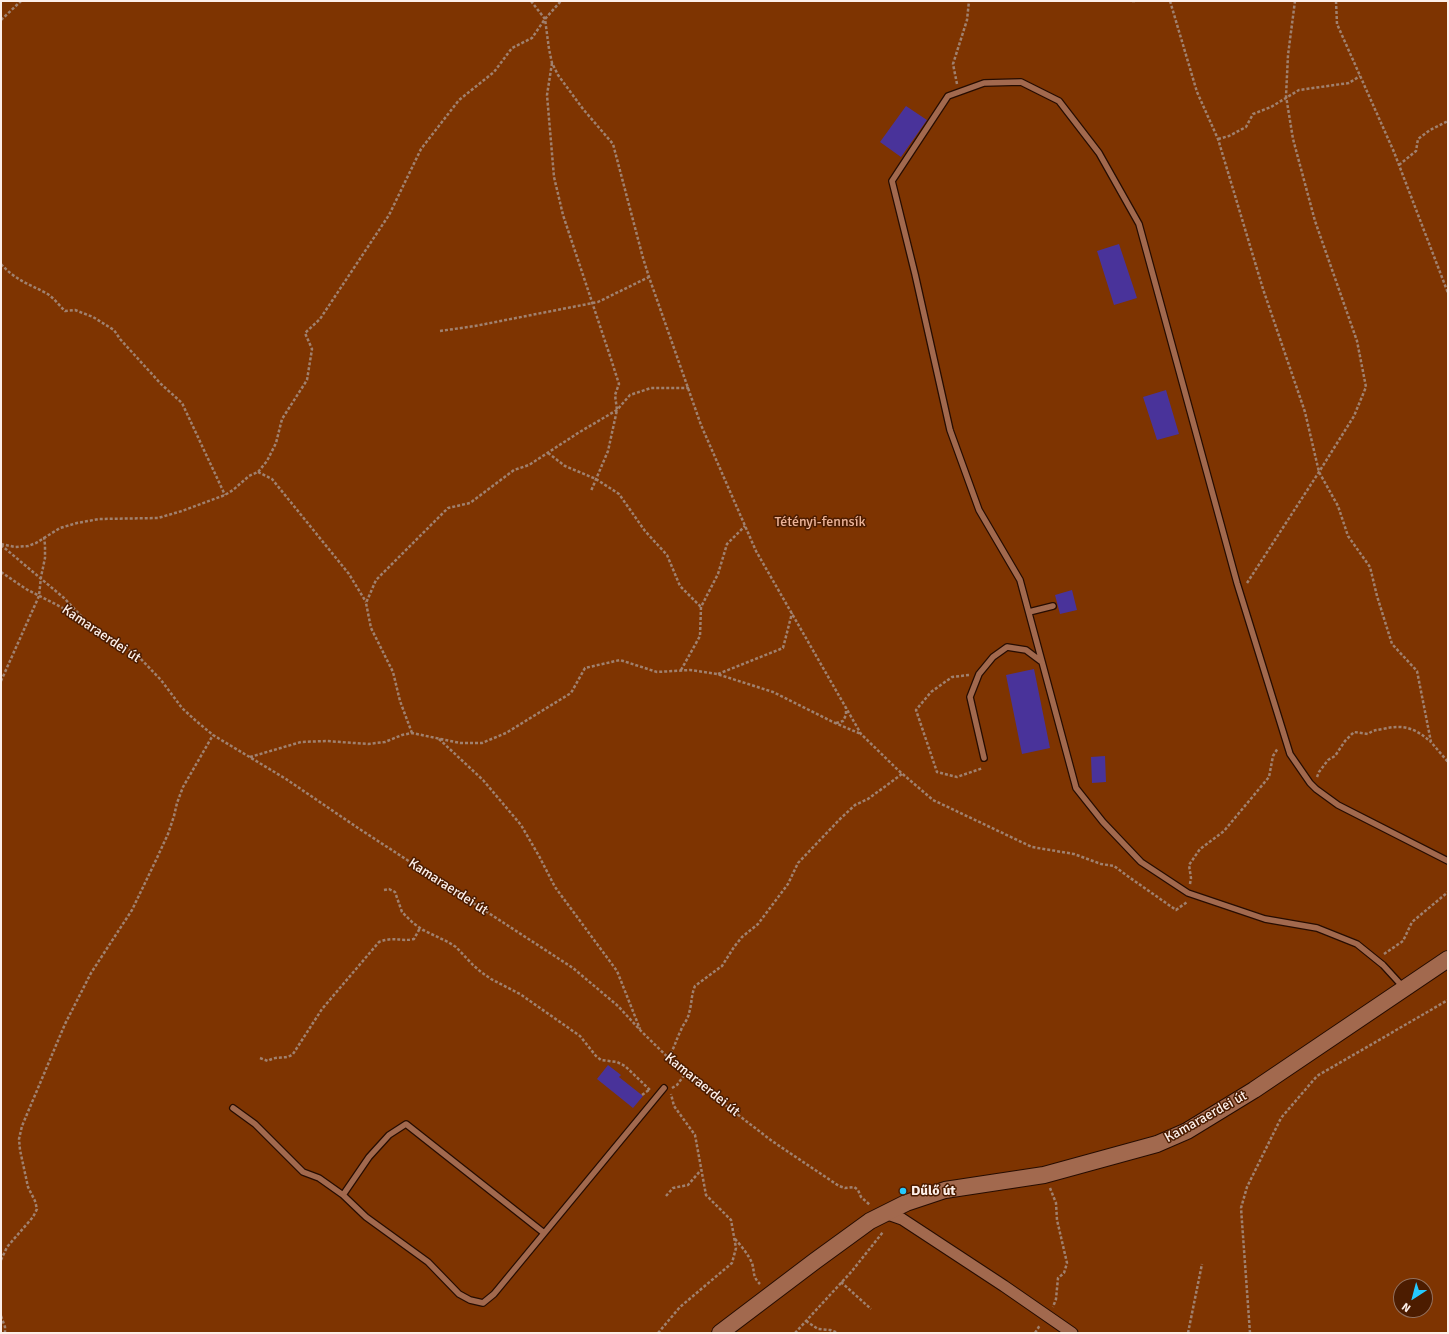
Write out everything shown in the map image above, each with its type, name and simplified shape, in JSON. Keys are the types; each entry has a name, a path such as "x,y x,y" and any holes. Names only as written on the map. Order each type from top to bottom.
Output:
{"street":[{"name":"Kamaraerdei út","path":"720,1333 870,1221 906,1203 945,1190 1044,1175 1157,1144 1186,1131 1254,1090 1448,959"},
{"path":"885,1213 902,1219 1072,1333"}],"lane":[{"path":"1404,988 1376,960 1357,944 1317,928 1265,918 1188,893 1141,862 1103,822 1076,788 1020,580 979,510 950,430 915,274 892,181 948,96 984,83 1021,82 1059,101 1099,153 1139,224 1240,593 1290,754 1310,783 1338,805 1448,861"},
{"path":"1029,612 1053,606"},
{"path":"984,758 970,697 979,674 993,656 1007,647 1026,650 1042,662"},
{"path":"233,1108 255,1124 303,1172 319,1178 343,1195 366,1217 428,1262 459,1294 470,1300 483,1303 494,1294 664,1088"},
{"path":"343,1195 369,1157 389,1134 406,1124 544,1233"}],"path":[{"path":"1,20 21,1"},
{"path":"531,1 544,19 552,63 558,75 579,104 613,144 649,277 701,425 756,551 861,734 902,774 933,800 1032,847 1074,854 1101,864 1114,866 1176,910 1187,903 1191,878 1189,865 1200,849 1224,832 1269,777 1273,756 1284,737"},
{"path":"1,544 15,547 28,546 36,543 60,528 77,522 99,519 158,518 225,495 249,476 258,472 267,461 276,443 282,419 307,380 312,349 305,332 320,319 389,215 421,149 459,100 494,72 512,48 532,38 544,19 561,1"},
{"path":"958,93 953,64 967,20 969,1"},
{"path":"1170,1 1197,92 1218,139 1262,289 1306,412 1319,472 1338,506 1348,536 1370,567 1377,596 1392,644 1417,671 1431,742"},
{"path":"1240,593 1354,416 1366,388 1357,341 1315,221 1293,139 1287,98 1288,55 1295,1"},
{"path":"1336,1 1337,24 1399,165 1448,293"},
{"path":"552,63 547,95 554,177 563,215 619,384 615,395 617,410 608,451 591,491"},
{"path":"1218,139 1229,136 1246,127 1253,114 1270,107 1299,90 1349,83 1360,76"},
{"path":"1399,165 1416,151 1418,139 1430,130 1448,121"},
{"path":"1,264 7,272 28,285 48,294 65,311 75,310 93,317 114,330 120,339 161,384 182,404 225,495"},
{"path":"440,331 475,326 598,302 649,277"},
{"path":"366,603 376,580 448,508 470,504 514,470 529,465 617,410 630,395 651,388 689,388"},
{"path":"548,453 565,466 596,479 619,494 645,531 667,555 680,586 701,607"},
{"path":"258,472 272,480 349,574 366,603 371,628 394,672 400,701 412,733"},
{"path":"681,670 700,636 701,607 718,574 727,544 745,526"},
{"path":"1,680 39,596 40,578 45,558 46,545 44,537"},
{"path":"1,544 64,598 85,621"},
{"name":"Kamaraerdei út","path":"1,572 39,596 85,621 141,659 161,680 182,708 213,735 286,779 358,828 573,968 618,1006 685,1074 772,1141 840,1186 846,1188 854,1187 858,1190 861,1197 869,1204 885,1213"},
{"path":"717,674 783,648 792,612"},
{"path":"250,757 301,742 326,741 368,744 385,742 402,735 412,733 460,743 482,743 506,733 570,693 585,668 620,660 657,672 690,670 717,674 773,692 835,723 861,734"},
{"path":"979,674 952,677 931,692 916,710 937,772 957,777 983,768 984,758"},
{"path":"835,723 843,721 846,715 846,706"},
{"path":"1310,783 1317,778 1319,772 1328,760 1335,756 1345,741 1354,732 1368,734 1374,730 1390,726 1406,727 1415,731 1431,742 1448,762"},
{"path":"1,1260 7,1247 32,1218 37,1209 28,1187 20,1150 19,1139 22,1126 65,1024 91,973 132,910 168,834 183,787 213,735"},
{"path":"438,738 483,780 521,825 555,887 617,971 641,1031"},
{"path":"668,1058 674,1049 675,1043 688,1018 692,991 695,986 722,966 742,937 758,924 788,884 798,863 840,819 855,805 868,799 902,774"},
{"path":"384,890 389,889 395,892 402,912 420,928 456,947 472,966 520,994 580,1036 601,1060 617,1062 625,1066 650,1090 659,1094"},
{"path":"1376,960 1403,941 1412,922 1448,892"},
{"path":"260,1058 268,1061 273,1057 289,1057 293,1054 322,1009 379,942 388,939 407,941 414,939 420,928"},
{"path":"1250,1333 1241,1208 1247,1187 1281,1118 1318,1076 1448,1000"},
{"path":"658,1333 680,1307 732,1263 736,1248 731,1220 706,1195 695,1135 674,1106 669,1088 677,1085 685,1074"},
{"path":"666,1196 673,1188 688,1185 701,1170"},
{"path":"1044,1175 1046,1183 1056,1203 1067,1263 1064,1273 1058,1278 1056,1299 1052,1310 1047,1316"},
{"path":"795,1333 852,1271 881,1233 886,1230"},
{"path":"735,1239 744,1249 745,1254 751,1263 755,1279 761,1284"},
{"path":"1188,1333 1202,1264"},
{"path":"841,1282 871,1309"},
{"path":"1,1316 5,1327 5,1333"},
{"path":"806,1321 818,1329 830,1330 838,1333"}],"green space":[{"name":"Tétényi-fennsík","path":"1,1 1448,1 1448,1333 1,1333","holes":["1121,1161 1073,1175 1004,1191"]}],"building":[{"path":"906,106 927,120 901,157 880,142"},
{"path":"1119,244 1137,298 1114,305 1097,251"},
{"path":"1166,390 1179,434 1157,440 1143,397"},
{"path":"1072,590 1077,610 1060,614 1055,595"},
{"path":"1034,669 1050,748 1022,754 1006,675"},
{"path":"1105,756 1106,782 1092,783 1091,757"},
{"path":"608,1065 621,1075 619,1077 643,1096 633,1108 597,1079"}],"place":[{"name":"Dűlő út","path":"903,1191"}]}
